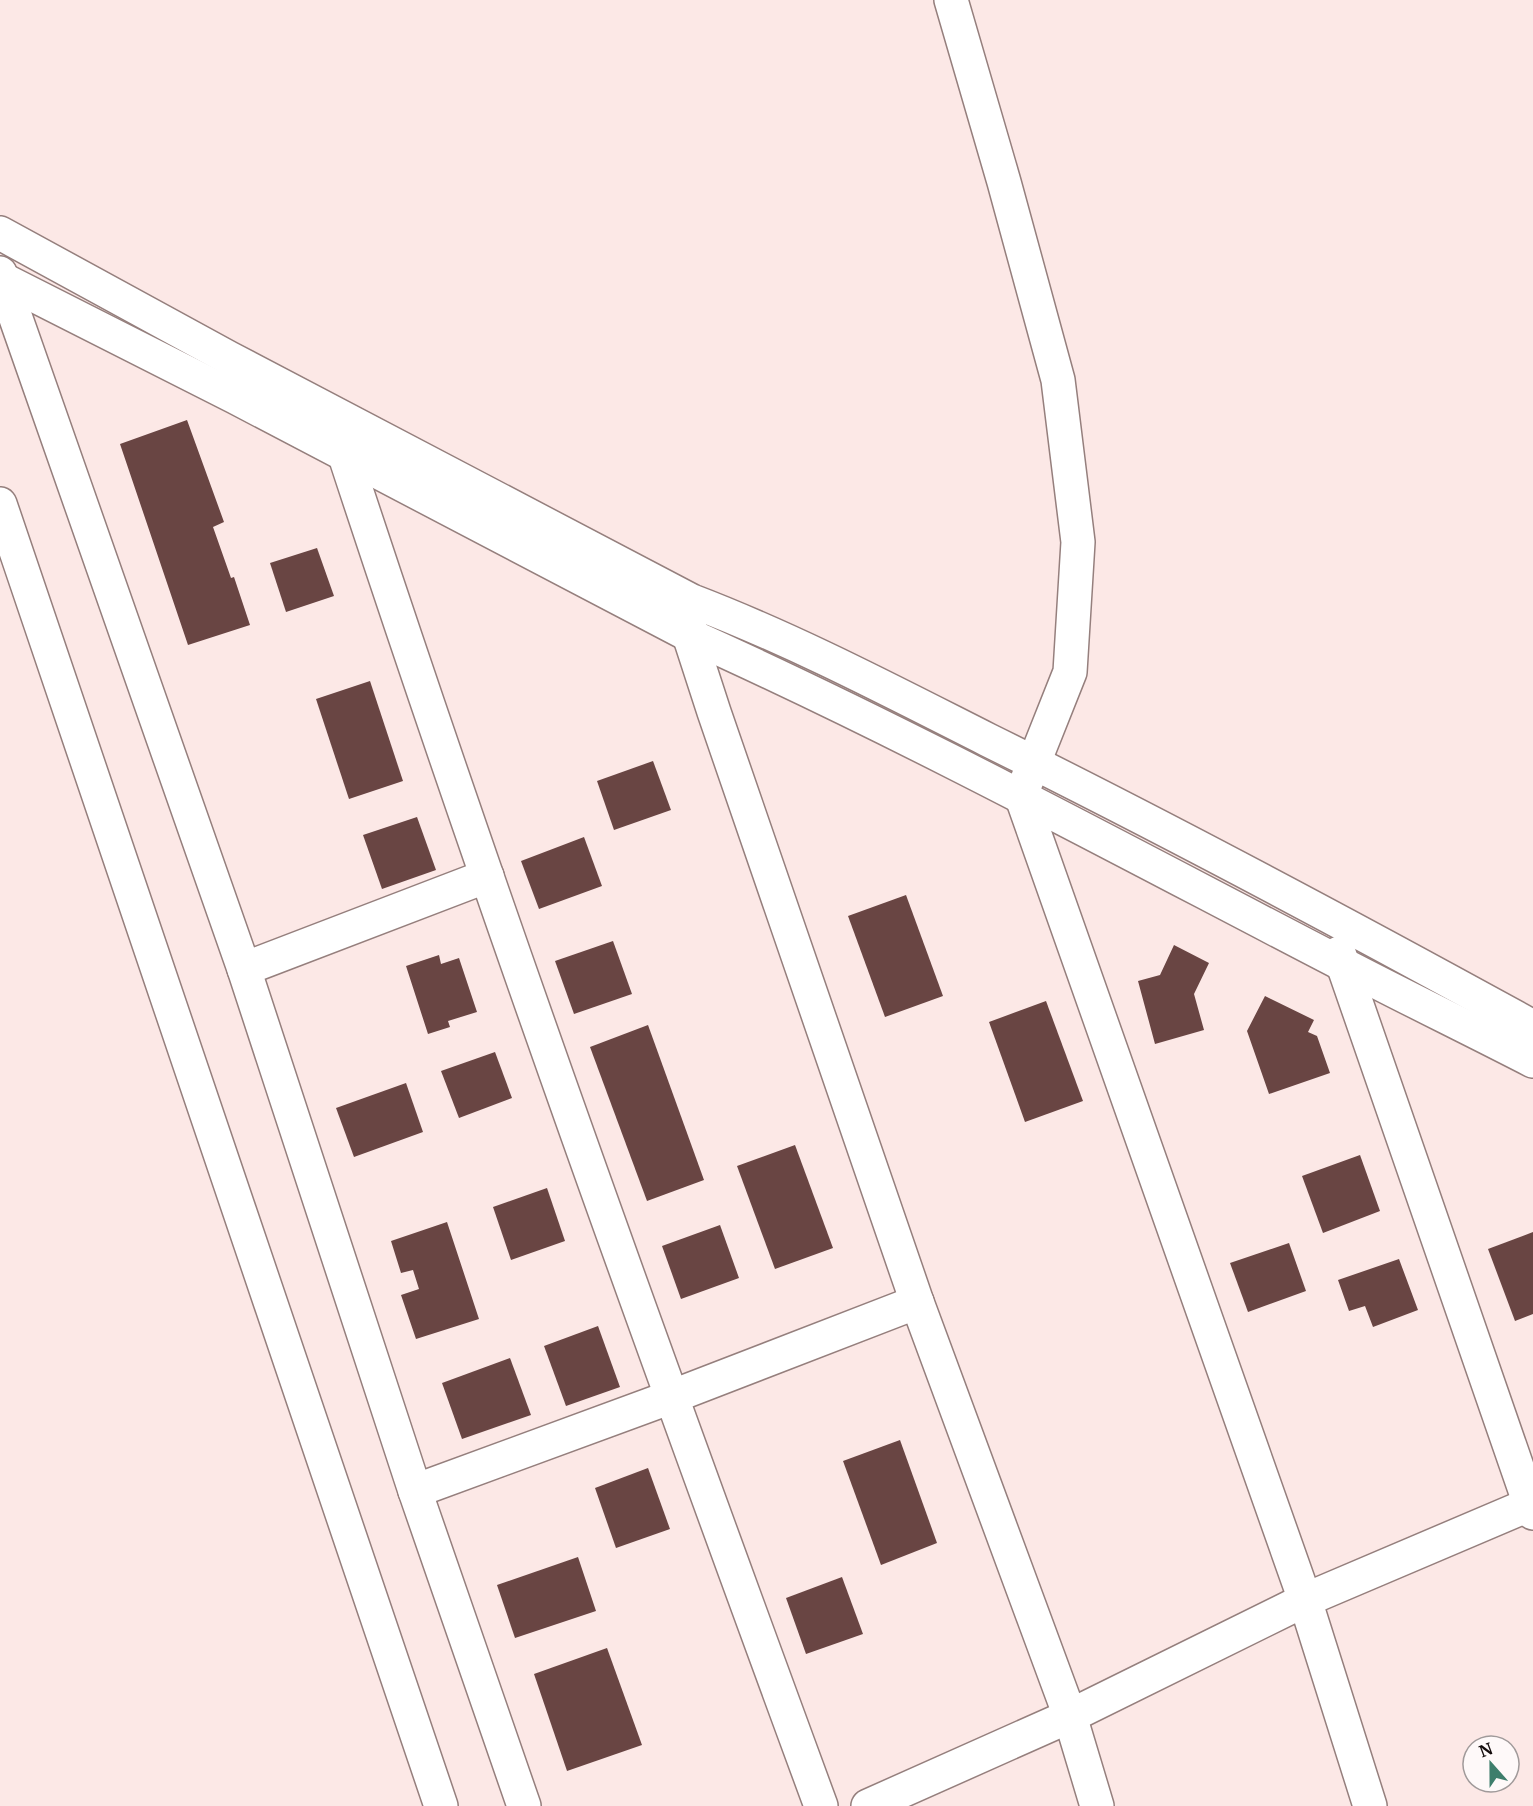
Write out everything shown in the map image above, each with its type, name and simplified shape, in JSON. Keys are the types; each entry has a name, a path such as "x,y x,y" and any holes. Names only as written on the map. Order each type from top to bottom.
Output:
{"street":[{"path":"951,0 1058,380 1077,542 1070,672 1021,795 1305,1600 1370,1806"},
{"path":"0,233 348,439 689,634 1021,795 1343,965 1533,1060"},
{"path":"1,276 692,600 766,630 817,654 1326,912 1533,1027"},
{"path":"1,276 244,969 415,1491 524,1806"},
{"path":"348,439 487,876 671,1397 821,1806"},
{"path":"0,504 441,1806"},
{"path":"692,600 689,634 714,712 917,1302 1070,1716 1097,1806"},
{"path":"244,969 487,876"},
{"path":"868,1806 1070,1716 1305,1600 1532,1507 1326,912"},
{"path":"415,1491 671,1397 917,1302"}],"building":[{"path":"187,420 224,522 213,527 231,578 234,577 250,625 188,645 120,444"},
{"path":"317,548 334,596 286,612 270,563"},
{"path":"370,681 403,781 349,799 316,699"},
{"path":"653,761 671,810 614,830 597,781"},
{"path":"417,817 436,870 382,889 363,835"},
{"path":"584,837 602,886 539,909 521,861"},
{"path":"906,895 943,996 885,1017 848,916"},
{"path":"613,941 632,994 574,1014 555,961"},
{"path":"1174,945 1209,963 1194,994 1204,1030 1155,1044 1138,981 1160,975"},
{"path":"439,955 441,964 459,958 477,1012 448,1021 450,1027 428,1034 406,966"},
{"path":"1265,996 1314,1020 1308,1032 1317,1036 1330,1073 1269,1094 1247,1031"},
{"path":"1046,1001 1083,1101 1025,1122 989,1022"},
{"path":"648,1025 704,1180 647,1201 590,1047"},
{"path":"495,1052 512,1098 459,1118 441,1071"},
{"path":"406,1083 423,1132 354,1157 336,1108"},
{"path":"795,1145 833,1248 775,1269 737,1166"},
{"path":"1360,1155 1380,1211 1323,1233 1302,1176"},
{"path":"547,1188 565,1241 511,1260 493,1207"},
{"path":"447,1222 479,1319 416,1339 401,1295 419,1289 413,1270 401,1273 391,1241"},
{"path":"720,1225 739,1278 681,1299 662,1246"},
{"path":"1533,1232 1533,1314 1515,1321 1488,1249"},
{"path":"1289,1243 1306,1291 1248,1312 1230,1263"},
{"path":"1399,1259 1418,1310 1373,1327 1365,1306 1349,1311 1338,1280"},
{"path":"598,1326 620,1387 566,1406 544,1346"},
{"path":"510,1358 531,1415 462,1439 442,1383"},
{"path":"900,1440 937,1543 881,1565 843,1461"},
{"path":"648,1468 670,1529 616,1548 595,1488"},
{"path":"578,1557 596,1611 515,1638 497,1585"},
{"path":"842,1577 863,1634 806,1654 786,1598"},
{"path":"607,1648 642,1745 567,1771 534,1674"}]}
